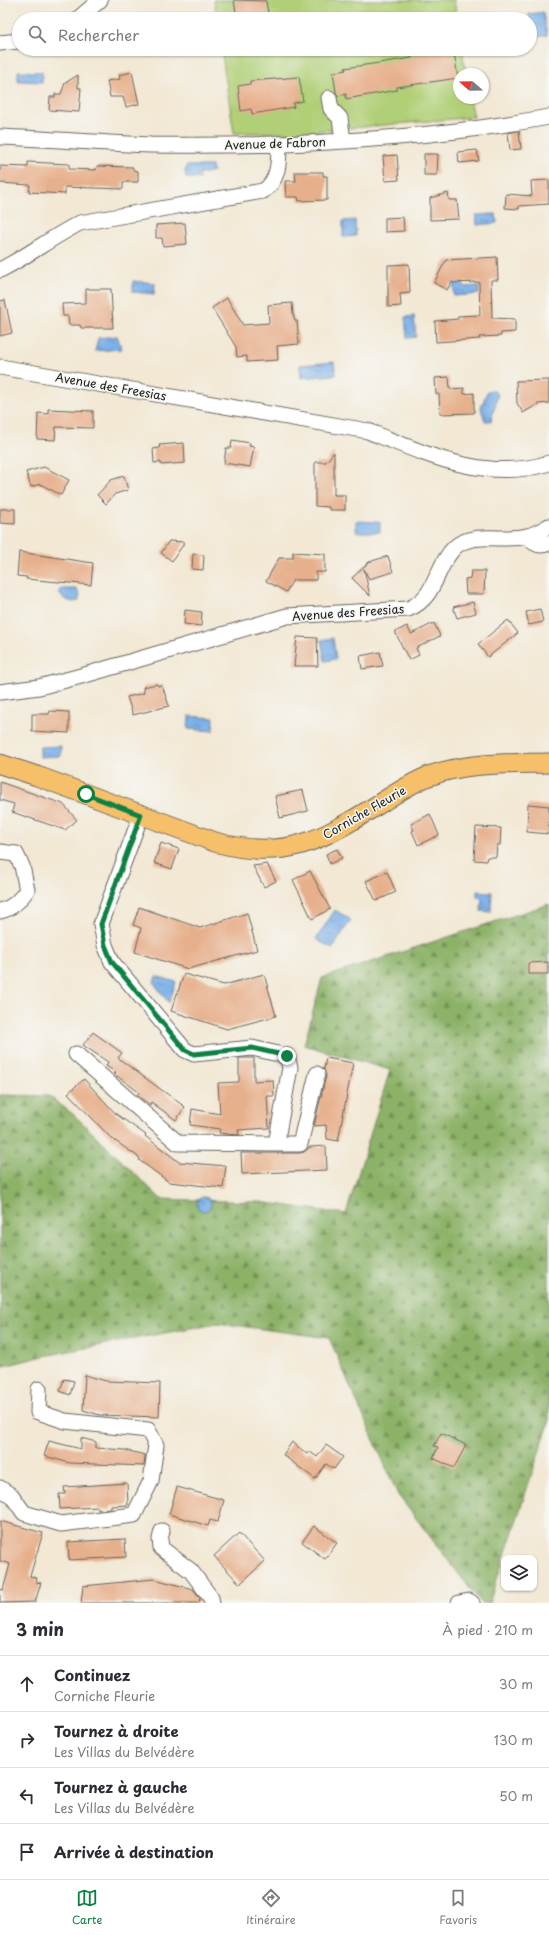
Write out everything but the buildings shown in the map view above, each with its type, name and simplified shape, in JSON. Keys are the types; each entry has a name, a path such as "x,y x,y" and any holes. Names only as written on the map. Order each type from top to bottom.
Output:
{"main road":[{"name":"Corniche Fleurie","path":"0,764 37,776 215,842 238,849 266,850 311,842 336,830 405,787 451,769 478,765 549,763"}],"street":[{"path":"86,12 100,0"},
{"path":"0,43 12,42"},
{"path":"330,98 331,109 340,118 343,141"},
{"name":"Avenue de Fabron","path":"0,137 151,145 279,144 398,138 549,117"},
{"path":"0,270 16,262 55,236 80,223 263,190 269,187 274,180 277,170 279,144"},
{"name":"Avenue des Freesias","path":"0,367 368,431 456,464 509,470 531,468 549,463"},
{"name":"Avenue des Freesias","path":"0,692 39,687 85,675 287,616 408,609 422,602 431,591 446,557 456,546 474,539 527,536 549,526"},
{"path":"527,536 532,543 543,546 549,543"},
{"path":"141,815 101,924 105,945 112,962 185,1050 194,1054 252,1048 287,1056 290,1068 276,1144"},
{"path":"0,852 16,854 22,866 26,890 19,901 8,909 0,911"},
{"path":"76,1054 178,1143 300,1144 317,1074"},
{"path":"0,1488 12,1496 24,1513 61,1524 134,1515 151,1481 156,1445 148,1430 65,1421 38,1412 39,1389"},
{"path":"162,1530 160,1539 161,1548 191,1571 211,1598 212,1603"},
{"path":"459,1603 469,1601 472,1603"}],"green space":[{"path":"214,0 454,0 456,12 216,12"},
{"path":"222,56 463,56 465,68 453,68 453,104 471,104 474,117 296,133 234,133"},
{"path":"549,904 549,1423 505,1555 501,1555 501,1567 489,1603 481,1603 398,1495 329,1338 217,1323 44,1356 0,1367 0,1095 49,1096 74,1115 161,1199 260,1202 346,1214 390,1070 304,1045 322,978"}],"water":[{"path":"543,12 547,35 537,37 537,13"},
{"path":"18,71 42,72 42,82 18,81"},
{"path":"187,166 212,166 213,171 197,175 201,179 186,178 185,171"},
{"path":"496,214 497,223 477,225 476,215"},
{"path":"355,220 356,236 343,237 343,221"},
{"path":"133,281 155,283 154,294 133,292"},
{"path":"463,281 464,287 478,286 479,294 454,296 453,282"},
{"path":"414,316 416,337 407,338 405,317"},
{"path":"117,336 122,349 95,351 98,338"},
{"path":"334,362 336,375 301,378 300,365"},
{"path":"492,390 498,394 491,421 485,421 481,408 487,392"},
{"path":"356,521 380,522 380,532 356,532"},
{"path":"62,589 77,589 80,595 78,601 68,601 60,595 59,591"},
{"path":"333,638 336,659 325,661 321,640"},
{"path":"189,716 214,718 213,731 188,729"},
{"path":"61,746 61,756 40,757 40,747"},
{"path":"477,891 492,892 491,912 481,911 482,898 477,897"},
{"path":"335,910 351,920 332,949 316,939"},
{"path":"156,976 176,982 169,1003 154,983"},
{"path":"201,1197 207,1197 211,1201 211,1207 207,1211 201,1211 197,1207 197,1201"}],"route":[{"path":"86,794 141,815 101,924 105,945 112,962 185,1050 194,1054 252,1048 287,1056"}]}
